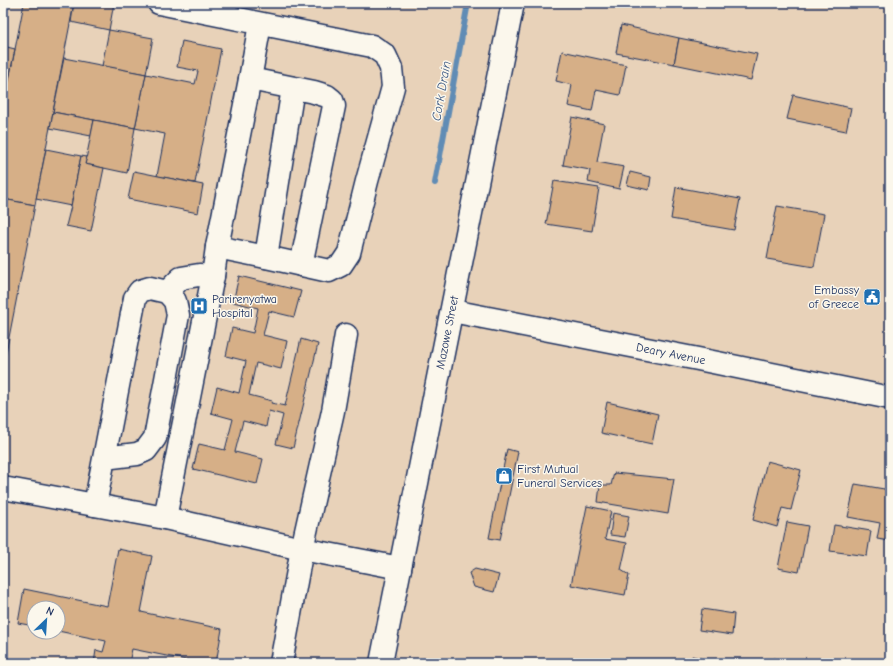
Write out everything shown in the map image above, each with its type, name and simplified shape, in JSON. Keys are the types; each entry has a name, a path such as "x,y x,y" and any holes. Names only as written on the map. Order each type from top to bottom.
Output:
{"street":[{"path":"159,3 372,46 385,54 392,68 393,87 349,253 341,265 329,271 217,247"},
{"name":"Mazowe Street","path":"381,663 513,3"},
{"path":"165,518 213,276 217,247 260,24"},
{"path":"250,79 327,96 332,100 334,106 301,265"},
{"path":"266,257 293,88"},
{"path":"167,292 181,278 199,275 213,276"},
{"path":"95,505 104,458 135,298 140,291 150,288 167,292 175,301 178,315 155,438 146,450 137,454 104,458"},
{"name":"Deary Avenue","path":"452,312 698,359 890,398"},
{"path":"281,663 302,549 333,412 346,336"},
{"path":"3,488 165,518 302,549 400,568"}],"shaded area":[{"path":"3,3 890,3 890,663 3,663"}],"building":[{"path":"24,3 74,3 35,205 3,199 3,111"},
{"path":"74,3 114,3 109,30 71,22"},
{"path":"621,25 679,38 674,64 616,53"},
{"path":"109,30 153,38 146,74 102,66"},
{"path":"679,38 757,54 751,80 674,64"},
{"path":"182,41 221,49 195,183 157,176 165,134 135,128 146,74 195,84 198,71 177,67"},
{"path":"3,46 15,49 7,88 3,87"},
{"path":"562,51 626,65 620,95 596,90 592,111 568,106 572,85 556,81"},
{"path":"64,58 146,74 135,128 53,112"},
{"path":"793,95 851,108 846,131 787,119"},
{"path":"53,112 94,120 91,136 50,128"},
{"path":"572,117 604,124 597,162 624,167 619,189 588,182 590,170 563,165"},
{"path":"94,120 135,128 127,173 85,164"},
{"path":"46,149 81,156 71,206 36,199"},
{"path":"81,156 87,157 85,164 104,168 91,231 66,226"},
{"path":"134,171 203,185 198,213 128,199"},
{"path":"630,172 651,177 649,190 627,185"},
{"path":"554,181 599,188 592,231 546,224"},
{"path":"676,187 740,199 734,230 671,219"},
{"path":"3,199 35,205 3,368"},
{"path":"777,206 824,214 814,267 767,259"},
{"path":"239,276 301,291 294,317 269,311 263,335 287,341 281,369 256,363 249,395 272,401 271,403 285,406 301,339 318,344 293,448 276,444 283,415 269,411 266,427 243,421 235,452 263,459 257,484 193,469 199,444 225,450 233,419 211,413 217,387 239,393 246,361 226,356 232,328 253,333 258,308 233,302"},
{"path":"607,402 658,414 652,444 601,433"},
{"path":"507,449 518,452 500,540 489,538"},
{"path":"767,461 801,470 791,510 782,508 777,527 753,520"},
{"path":"614,473 674,479 668,514 598,502 600,485 611,485"},
{"path":"855,484 890,490 890,541 877,539 880,523 848,517"},
{"path":"587,506 611,511 605,539 627,543 621,570 629,575 625,595 571,585"},
{"path":"613,513 629,516 625,537 610,535"},
{"path":"787,522 808,526 799,572 778,568"},
{"path":"834,525 871,531 867,556 830,551"},
{"path":"118,549 152,556 141,612 222,629 216,663 201,663 132,649 129,663 94,663 96,650 103,652 106,641 66,633 66,600 26,600 26,624 18,623 24,589 107,606"},
{"path":"475,569 499,575 494,592 474,587 469,573"},
{"path":"702,609 734,614 732,635 699,630"},
{"path":"692,656 719,663 691,663"},
{"path":"773,658 790,662 772,663"}],"waterway":[{"name":"Cork Drain","path":"435,183 468,3"}],"place":[{"name":"Embassy of Greece","path":"872,297"},
{"name":"Parirenyatwa Hospital","path":"199,306"},
{"name":"First Mutual Funeral Services","path":"504,476"}]}
